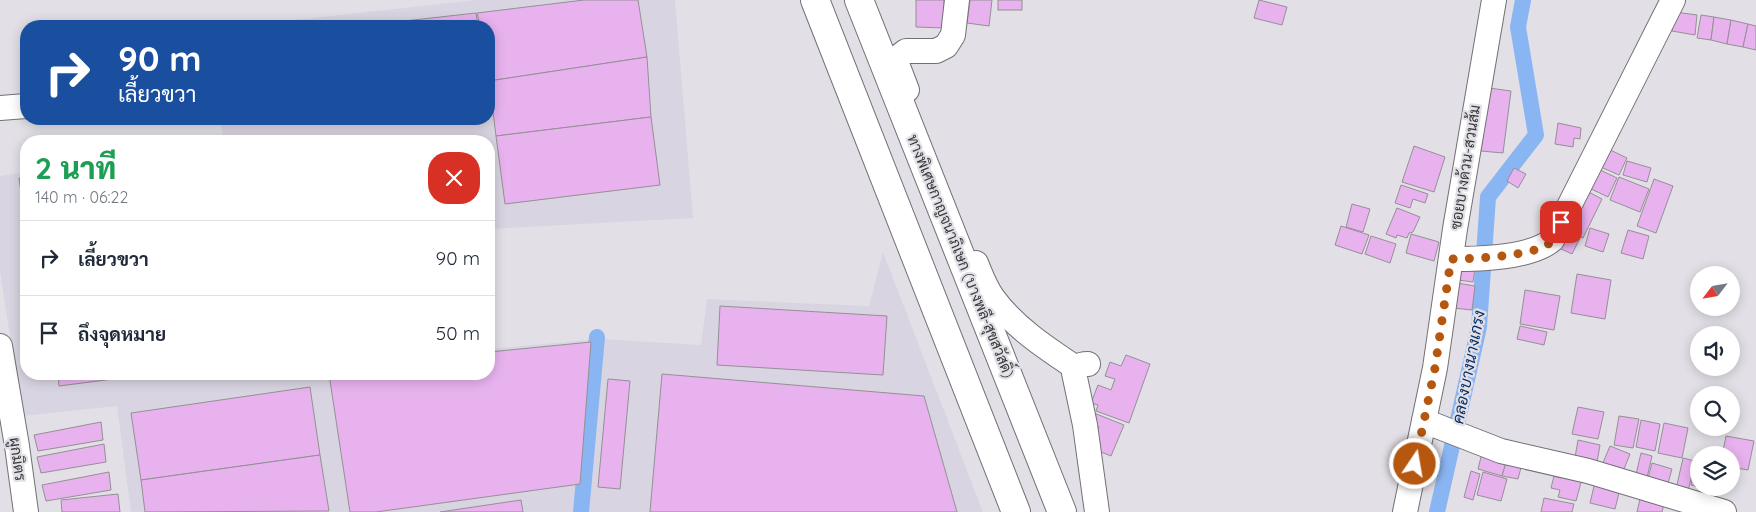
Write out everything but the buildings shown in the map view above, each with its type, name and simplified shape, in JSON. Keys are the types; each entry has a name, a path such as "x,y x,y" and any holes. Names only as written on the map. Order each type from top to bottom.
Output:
{"highway":[{"path":"815,0 1016,512"},
{"name":"ทางพิเศษกาญจนาภิเษก (บางพลี-สุขสวัสดิ์)","path":"859,0 1062,512"}],"street":[{"path":"957,0 952,35 946,46 936,51 906,52 898,57 897,64 984,283 1007,315 1023,330 1082,366 1075,380 1085,425 1097,512"},
{"name":"ซอยบางด้วน-สวนส้ม","path":"1405,512 1433,425 1435,368 1455,259 1494,0"},
{"path":"1455,259 1515,254 1546,245 1552,240 1672,0"},
{"path":"0,108 20,106"},
{"name":"ผูกมิตร","path":"0,346 9,445 26,512"},
{"path":"1433,425 1501,451 1588,471 1724,512"}],"shaded area":[{"path":"476,0 675,0 693,218 495,229 495,135 222,135 222,125 495,125 495,20 294,20"},
{"path":"20,173 20,380 495,380 495,348 600,339 701,345 707,299 869,306 883,252 983,512 131,512 117,406 22,416 0,271 0,176"}],"waterway":[{"name":"คลองบางนางเกรง","path":"1437,512 1479,327 1488,197 1536,135 1518,27 1523,0"},
{"path":"581,512 597,337"}],"route":[{"path":"1415,464 1435,368 1451,259 1515,254 1535,249 1546,245 1552,240 1561,222"}]}
